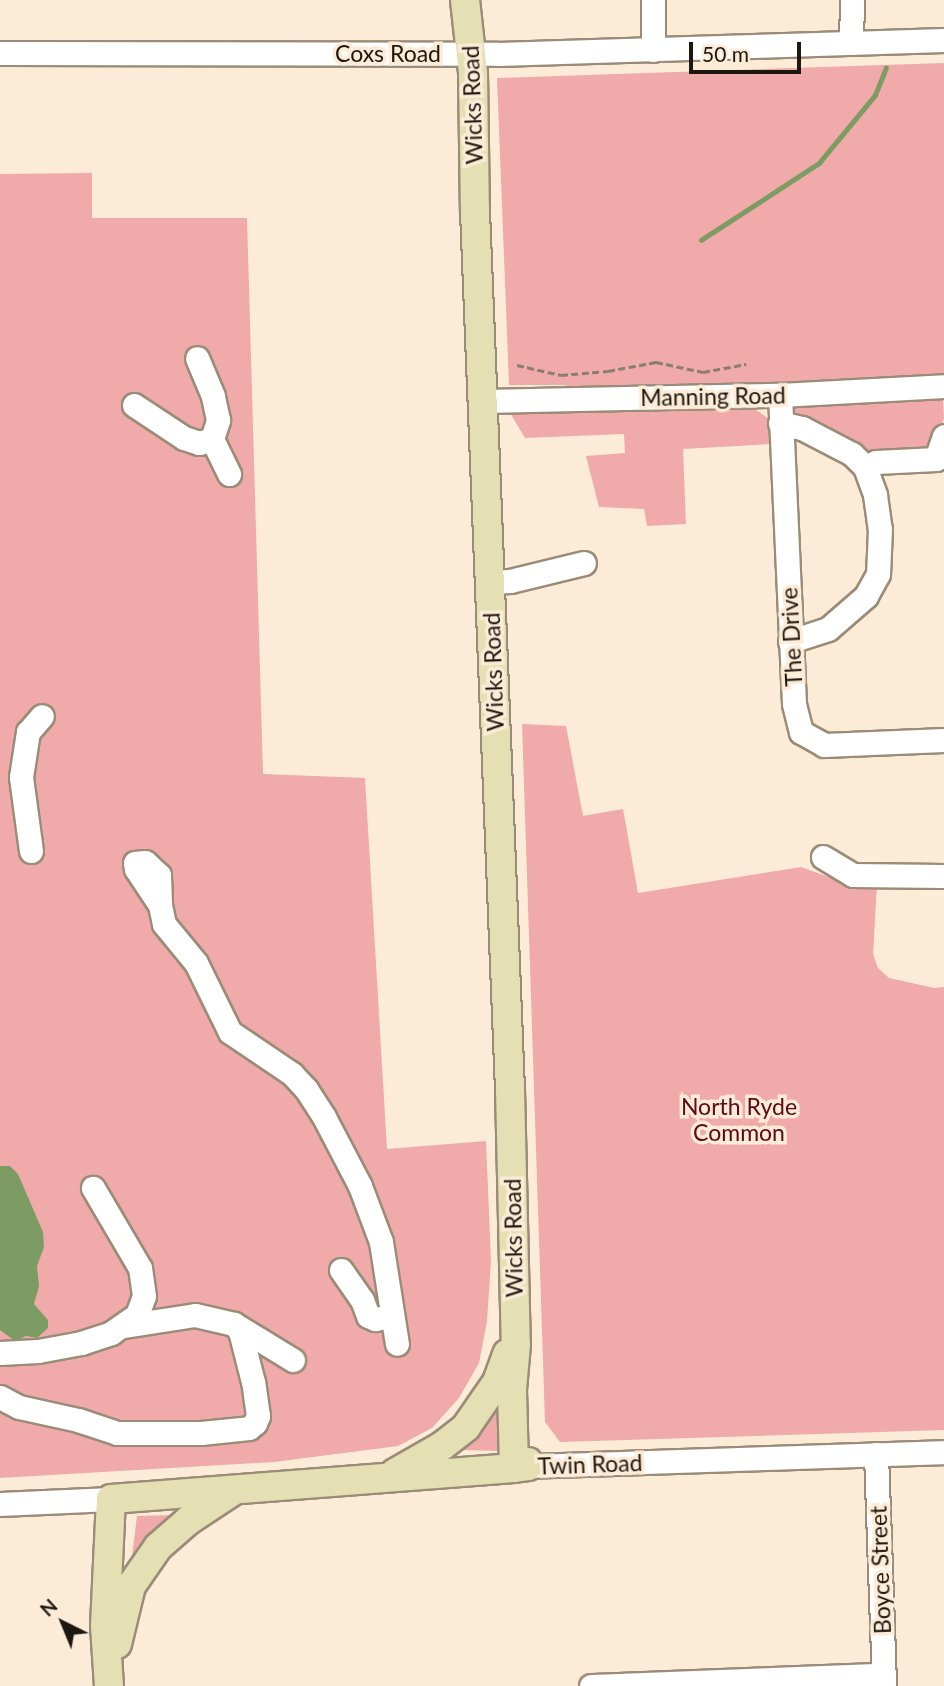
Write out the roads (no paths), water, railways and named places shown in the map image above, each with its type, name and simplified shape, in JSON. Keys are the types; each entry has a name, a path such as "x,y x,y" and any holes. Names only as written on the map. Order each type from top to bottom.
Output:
{"main road":[{"name":"Wicks Road","path":"465,0 471,53 516,1333 512,1390 521,1467"},
{"path":"387,1478 433,1452 466,1427 502,1371 516,1333"},
{"name":"Twin Road","path":"117,1499 521,1467"},
{"name":"Twin Road","path":"120,1626 131,1586 158,1547 189,1520 236,1490"},
{"path":"110,1686 120,1626 117,1499"},
{"path":"110,1686 105,1626 117,1499"}],"street":[{"path":"653,0 653,50"},
{"path":"851,43 852,0"},
{"name":"Coxs Road","path":"0,53 471,53 944,40"},
{"path":"197,358 213,396 218,420 212,439 229,474"},
{"name":"Manning Road","path":"483,401 780,395 944,386"},
{"name":"The Drive","path":"780,395 794,704 802,732 824,745 944,740"},
{"path":"134,405 184,438 199,443 212,439"},
{"path":"780,423 802,428 852,454 865,467 875,495 880,529 878,574 866,596 828,629 790,641"},
{"path":"865,467 876,462 936,459 944,436"},
{"path":"490,582 516,580 584,563"},
{"path":"31,851 21,777 29,732 42,716"},
{"path":"823,857 853,875 944,876"},
{"path":"160,905 164,924 196,963 230,1032 292,1074 324,1117 367,1202 385,1258 397,1344"},
{"path":"93,1188 133,1254 144,1283 137,1315 123,1326"},
{"path":"341,1270 365,1305 368,1316 375,1319 392,1316"},
{"path":"0,1353 38,1351 81,1343 123,1326 195,1315 233,1324 293,1360"},
{"path":"0,1397 19,1407 78,1420 117,1433 201,1433 249,1428 258,1416 256,1395 240,1331 233,1324"},
{"name":"Twin Road","path":"521,1467 944,1452"},
{"name":"Boyce Street","path":"876,1454 884,1681"},
{"name":"Twin Road","path":"0,1504 117,1499"},
{"path":"591,1686 884,1681"}],"waterway":[{"path":"701,240 819,163 875,95 886,68"}],"park label":[{"name":"North Ryde Common","path":"739,1119"}]}
